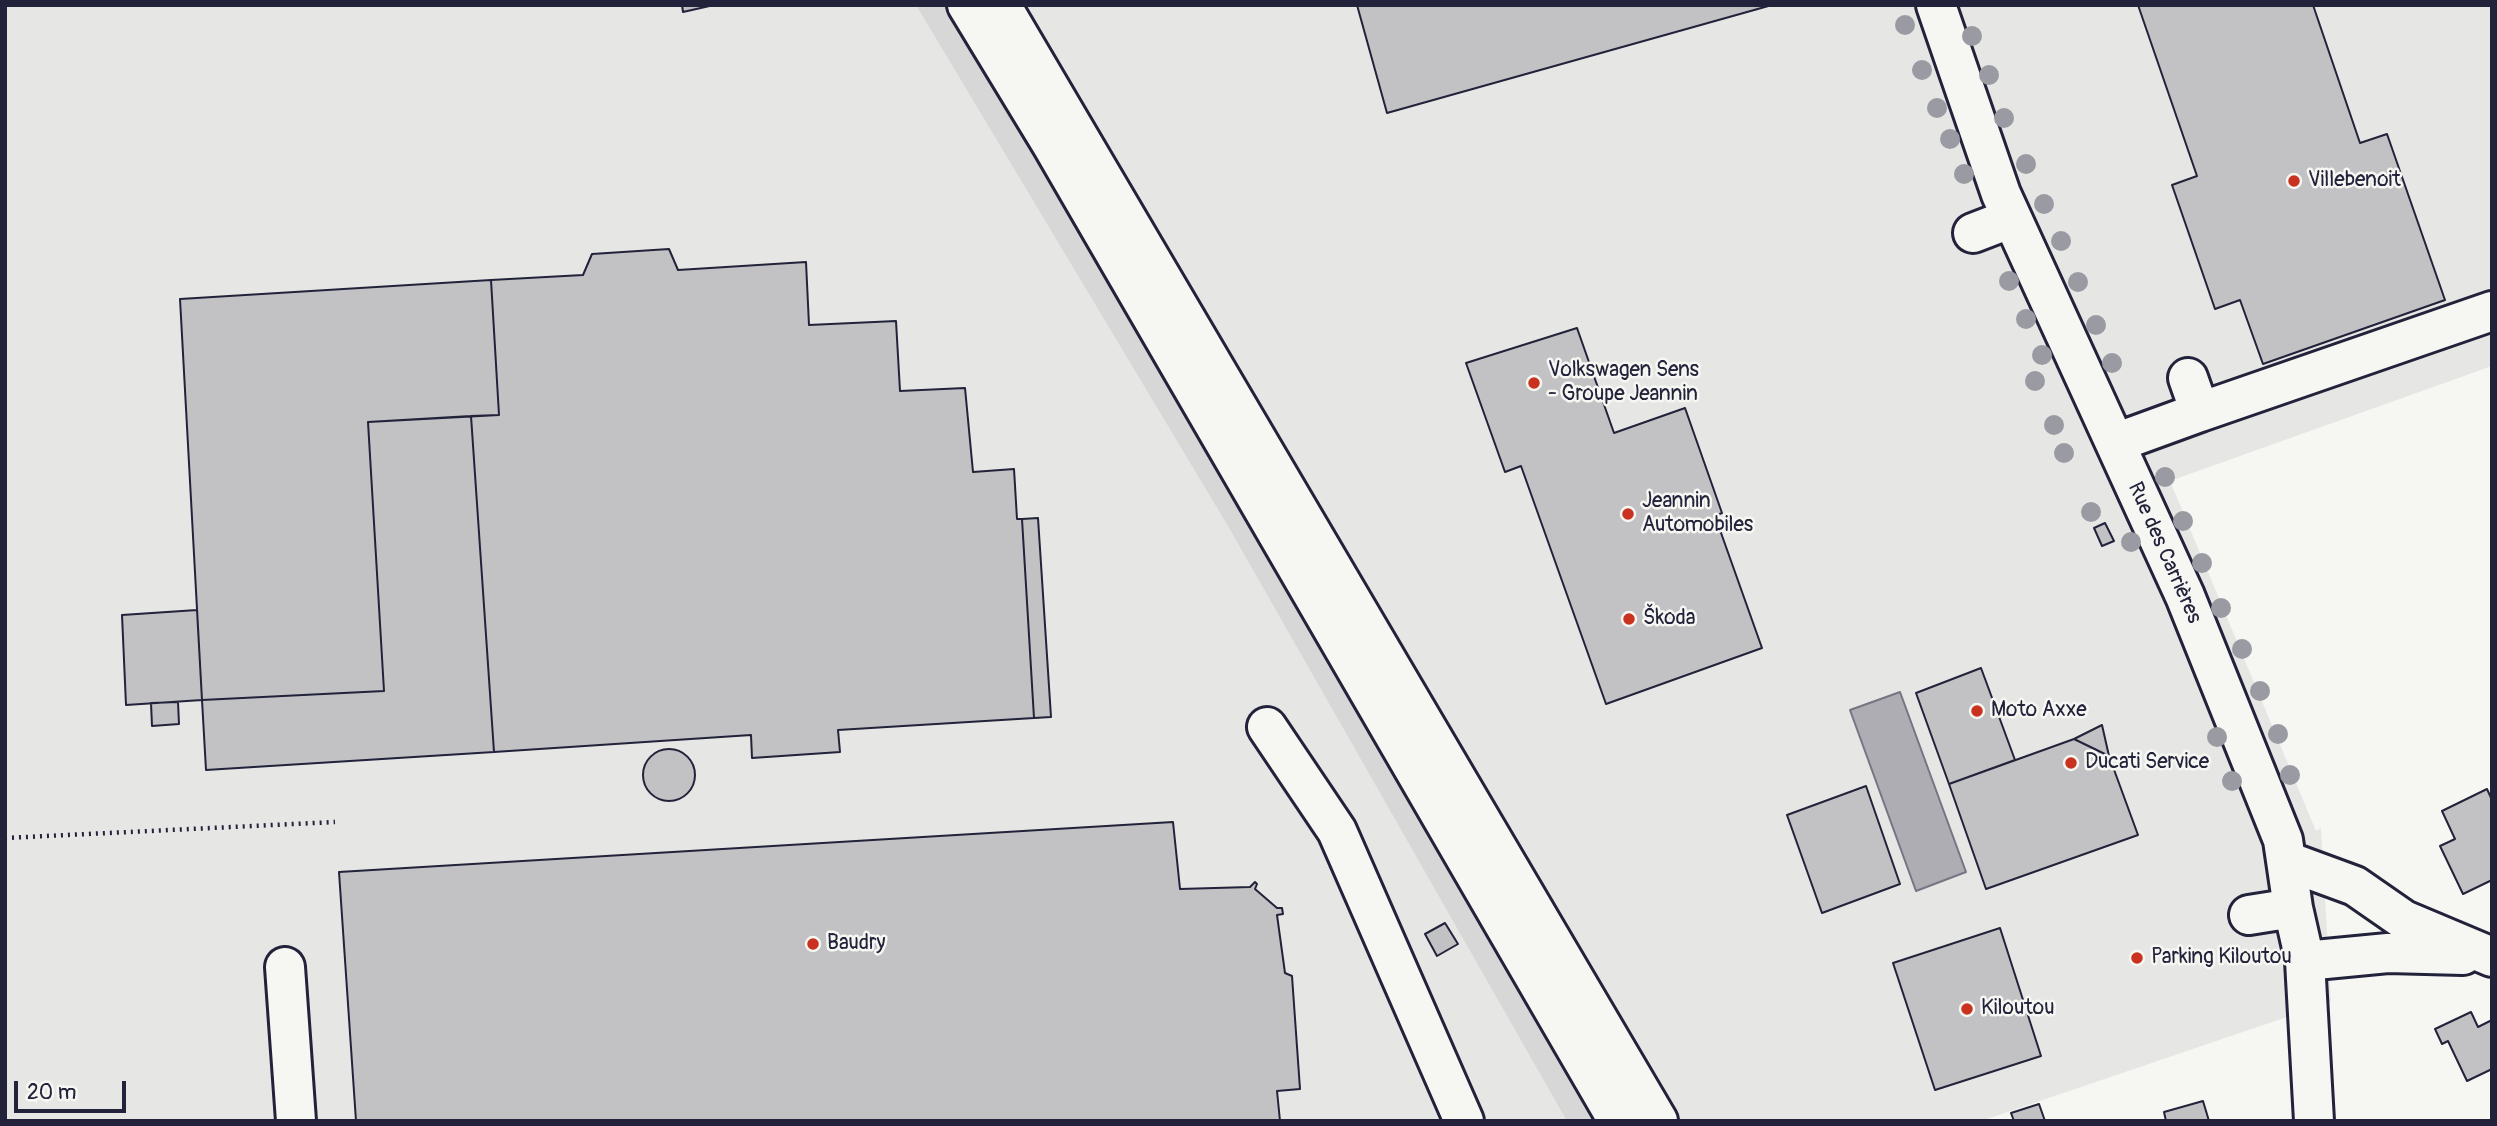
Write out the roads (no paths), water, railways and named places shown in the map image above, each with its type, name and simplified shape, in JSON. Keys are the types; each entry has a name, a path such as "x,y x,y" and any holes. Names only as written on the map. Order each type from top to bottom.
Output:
{"main road":[{"path":"967,5 1052,145 1618,1121"},
{"path":"1001,5 1658,1121"},
{"name":"Rue des Carrières","path":"1936,5 2001,194 2114,467 2185,596 2283,840 2305,961 2314,1121"},
{"path":"1973,233 2012,218"},
{"path":"2114,467 2194,395 2492,311"},
{"path":"1267,727 1337,831 1464,1121"},
{"path":"2287,861 2355,886 2404,920 2492,957 2388,953 2305,961"},
{"path":"2249,915 2294,908"},
{"path":"285,967 296,1121"}],"place":[{"name":"Villebenoit","path":"2294,181"},
{"name":"Volkswagen Sens - Groupe Jeannin","path":"1534,383"},
{"name":"Jeannin Automobiles","path":"1628,514"},
{"name":"Škoda","path":"1629,619"},
{"name":"Moto Axxe","path":"1977,711"},
{"name":"Ducati Service","path":"2071,763"},
{"name":"Baudry","path":"813,944"},
{"name":"Parking Kiloutou","path":"2137,958"},
{"name":"Kiloutou","path":"1967,1009"}]}
